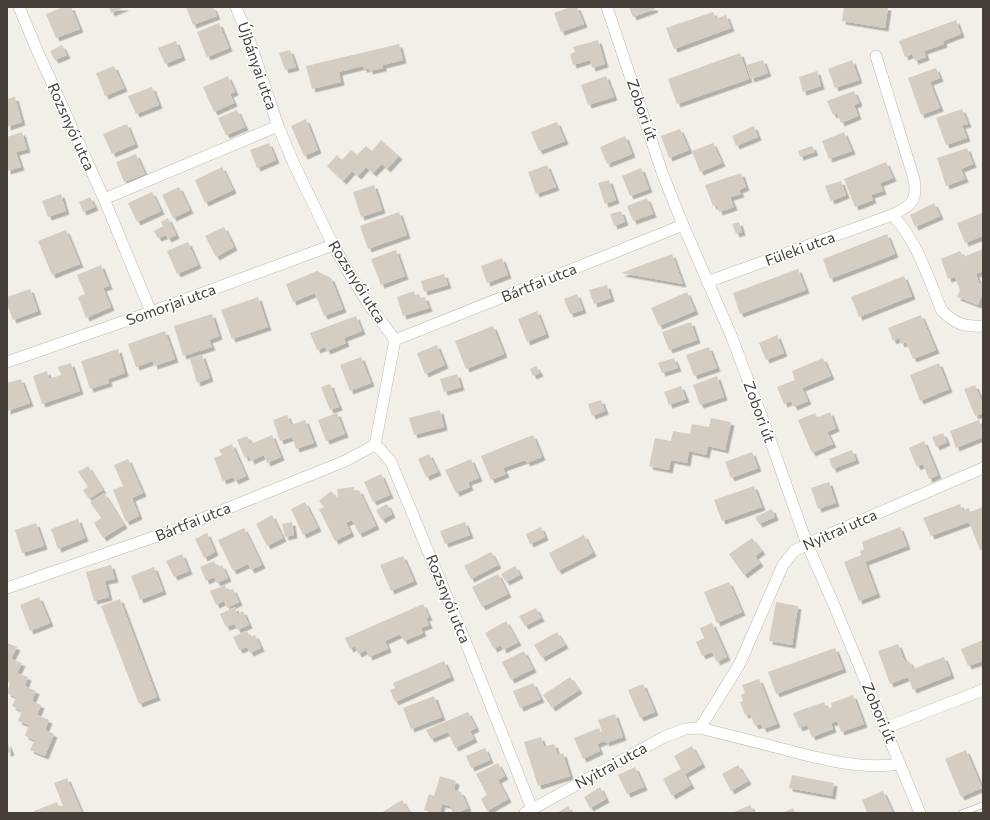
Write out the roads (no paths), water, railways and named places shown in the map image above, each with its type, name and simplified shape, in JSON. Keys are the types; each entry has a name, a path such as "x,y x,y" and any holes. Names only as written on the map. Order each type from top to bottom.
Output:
{"street":[{"name":"Rozsnyói utca","path":"19,7 104,199 151,312"},
{"name":"Újbányai utca","path":"236,7 249,39 278,126"},
{"name":"Zobori út","path":"607,7 664,175 683,225 730,335 807,544 834,605 920,813"},
{"name":"Füleki utca","path":"707,282 892,215 907,208 914,201 916,190 914,179 876,56"},
{"name":"Rozsnyói utca","path":"278,126 294,164 334,245 367,302 395,340 375,445 391,462 462,632 528,811"},
{"path":"104,199 278,126"},
{"path":"892,215 901,224 909,236 942,311 960,324 969,326 983,326"},
{"name":"Bártfai utca","path":"395,340 683,225"},
{"name":"Somorjai utca","path":"7,362 151,312 334,245"},
{"name":"Bártfai utca","path":"7,588 174,530 345,461 375,445"},
{"name":"Nyitrai utca","path":"700,728 739,665 782,565 794,550 983,468"},
{"path":"885,728 983,690"},
{"name":"Nyitrai utca","path":"528,811 664,737 685,729 700,728 810,756 857,765 885,766 900,764"}],"lane":[{"path":"962,813 983,805"}]}
